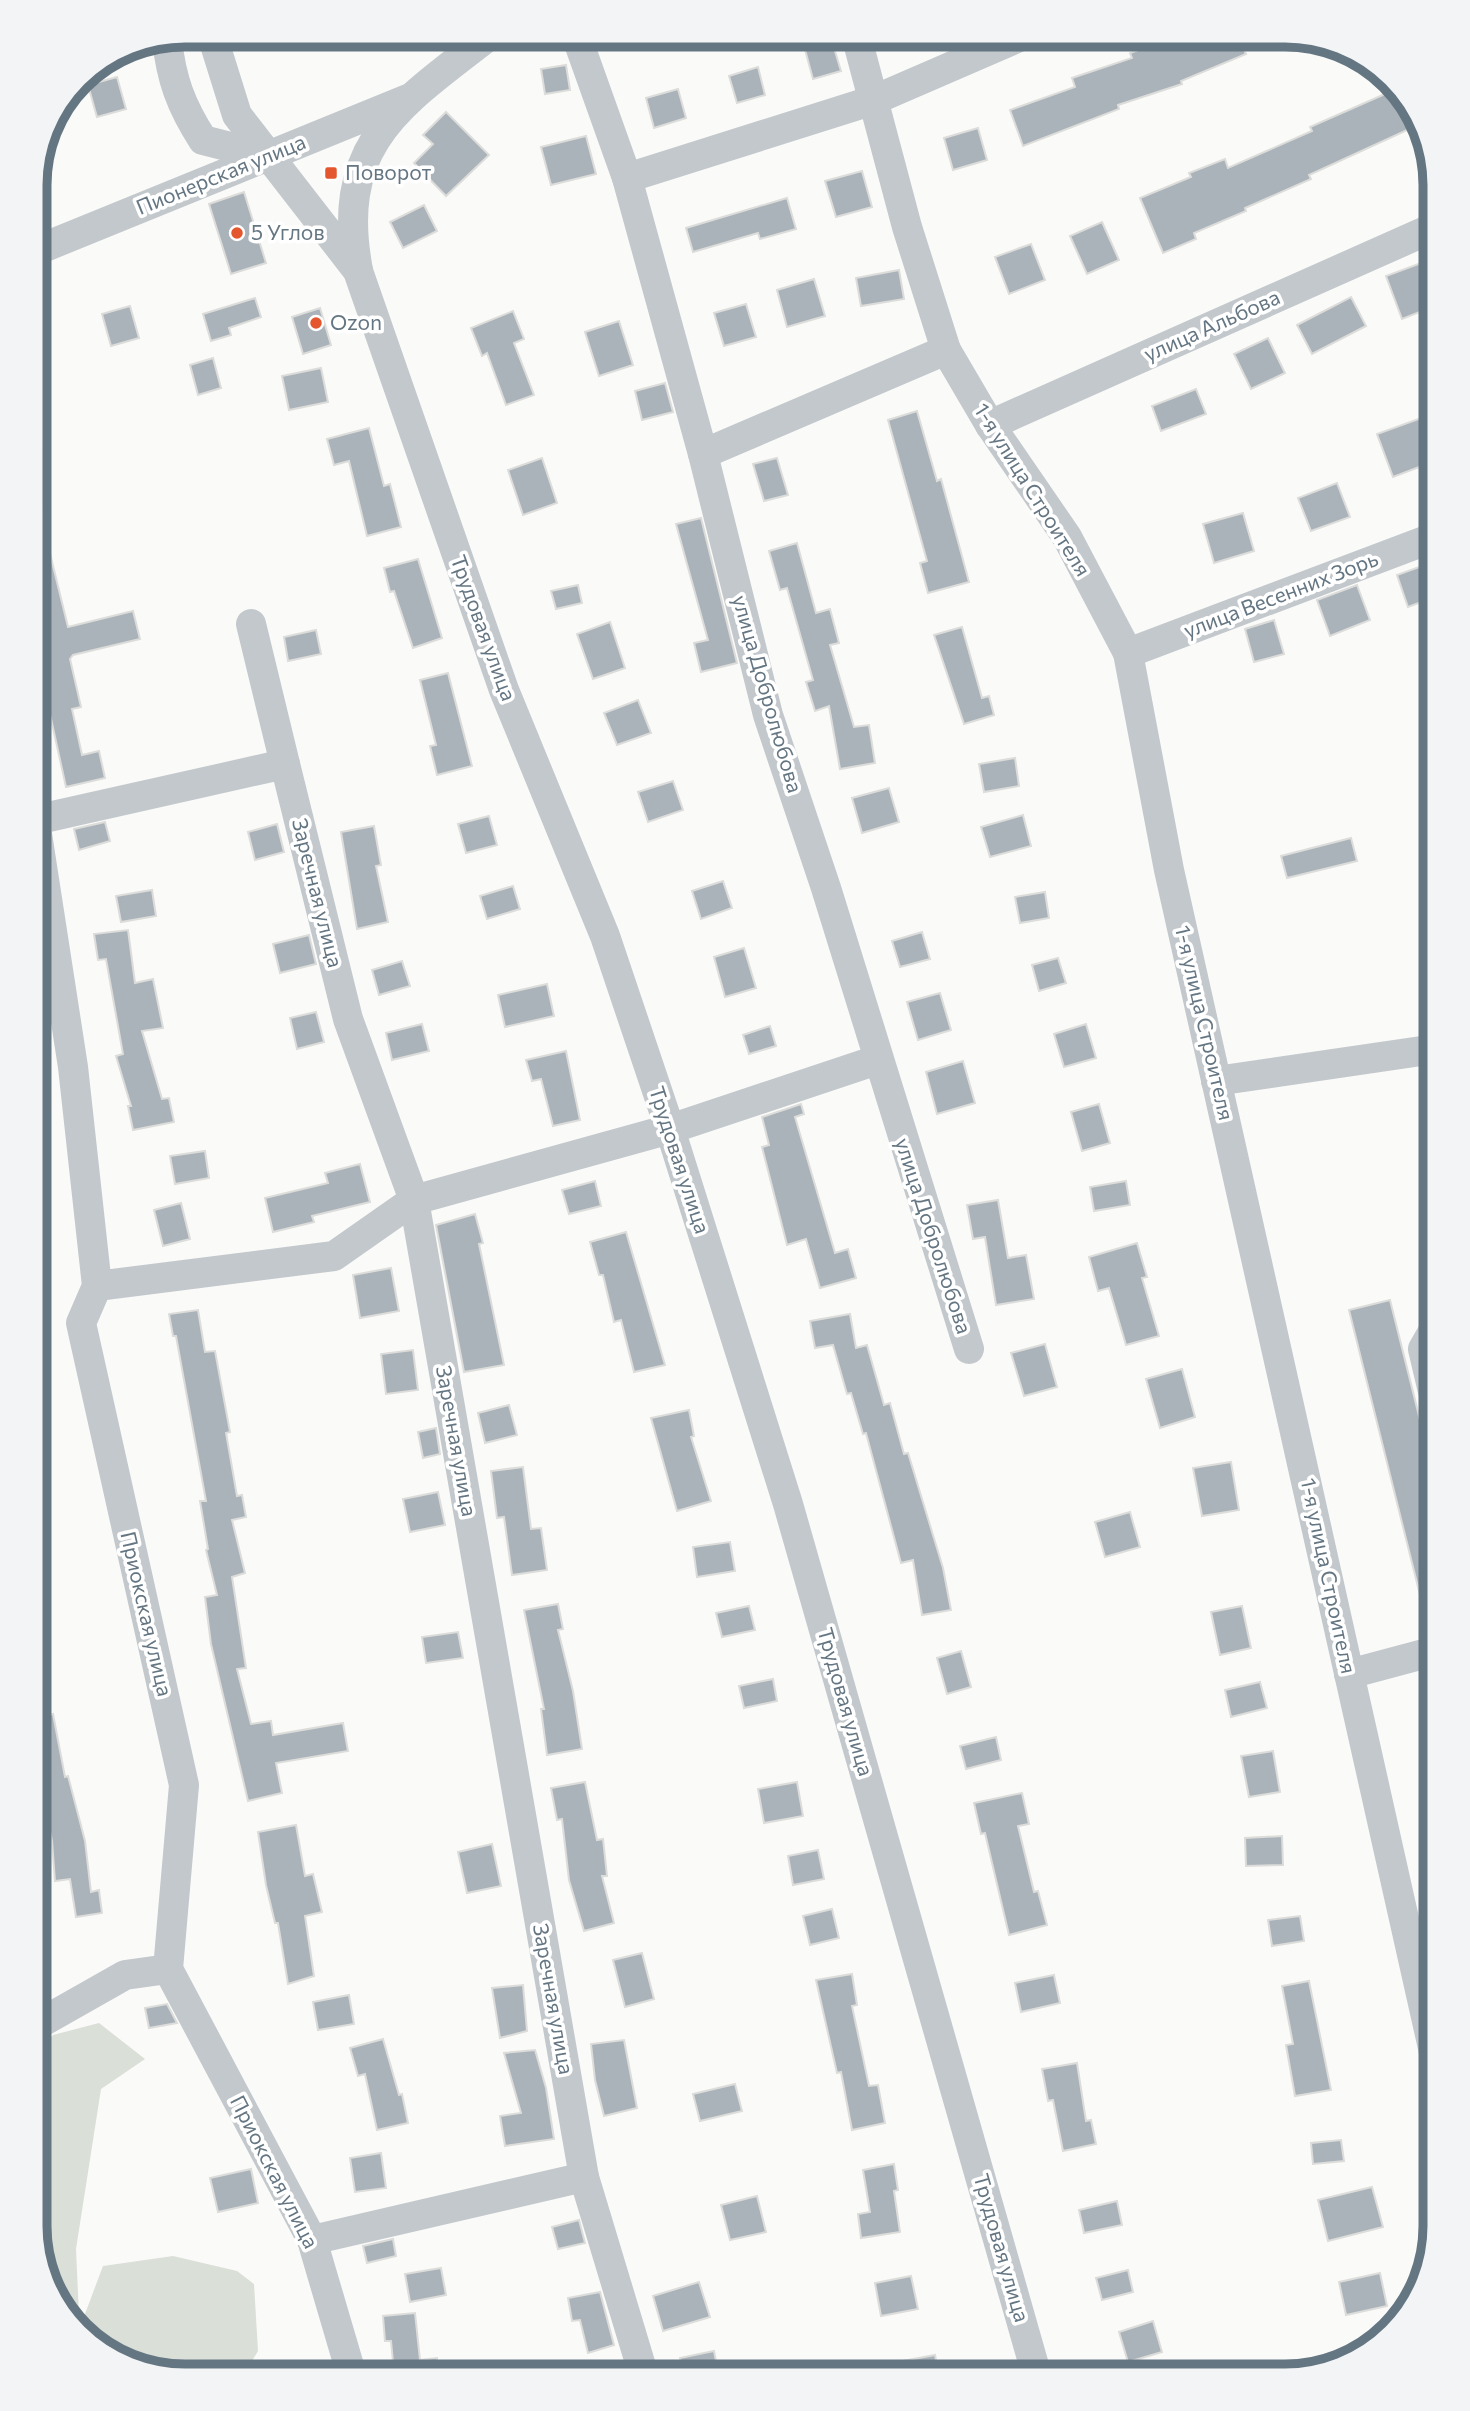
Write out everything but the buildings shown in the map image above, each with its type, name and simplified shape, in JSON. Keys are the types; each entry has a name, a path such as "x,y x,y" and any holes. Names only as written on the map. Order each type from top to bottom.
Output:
{"street":[{"name":"Трудовая улица","path":"216,47 237,115 266,156 358,271 504,690 605,936 670,1129 807,1571 1034,2364"},
{"name":"Пионерская улица","path":"358,271 351,224 357,176 374,140 408,99 475,47"},
{"name":"улица Добролюбова","path":"580,47 627,178 703,454 768,715 826,888 968,1349"},
{"path":"168,48 183,110 203,140 266,156"},
{"name":"1-я улица Строителя","path":"859,48 907,227 946,350 990,425 1067,537 1128,653 1169,870 1423,2004"},
{"path":"627,178 874,100 995,48"},
{"name":"Пионерская улица","path":"48,246 408,99"},
{"name":"улица Альбова","path":"990,425 1423,232"},
{"path":"703,454 946,350"},
{"name":"улица Весенних Зорь","path":"1128,653 1423,542"},
{"name":"Заречная улица","path":"251,624 348,1019 414,1200 584,2178 640,2363"},
{"path":"48,817 285,764"},
{"name":"Приокская улица","path":"48,902 73,1067 97,1286 81,1323 184,1785 168,1969 312,2240 348,2363"},
{"path":"1216,1081 1423,1051"},
{"path":"97,1286 334,1255 414,1200 670,1129 877,1060"},
{"path":"1349,1674 1423,1654"},
{"path":"47,2019 125,1975 168,1969"},
{"path":"312,2240 584,2178"}],"shaded area":[{"path":"99,2023 145,2059 101,2089 76,2249 79,2314 61,2287 48,2244 47,2041 53,2035"},
{"path":"173,2256 237,2271 254,2284 258,2351 251,2363 158,2361 124,2350 108,2341 80,2316 85,2314 103,2266"}],"place":[{"name":"Поворот","path":"331,173"},
{"name":"5 Углов","path":"237,233"},
{"name":"Ozon","path":"316,323"}]}
